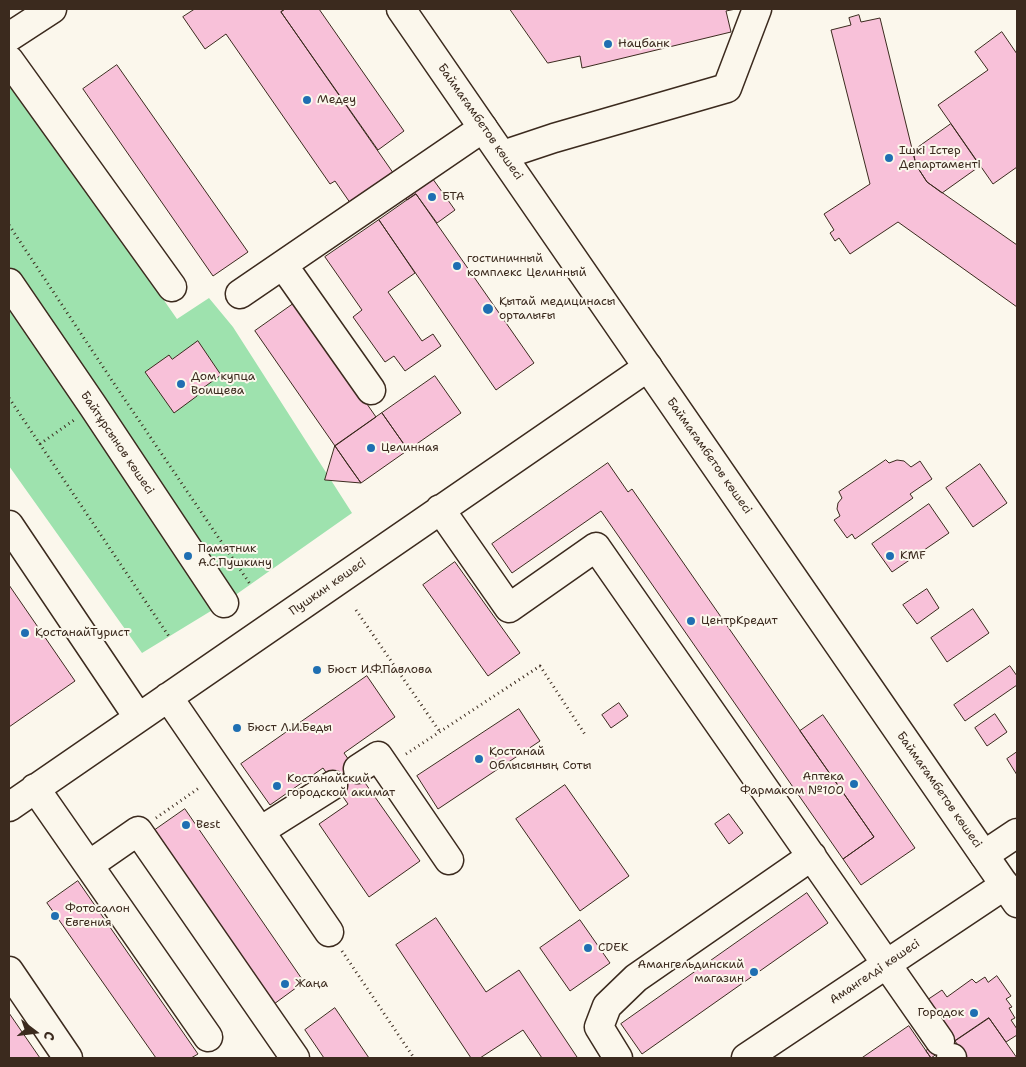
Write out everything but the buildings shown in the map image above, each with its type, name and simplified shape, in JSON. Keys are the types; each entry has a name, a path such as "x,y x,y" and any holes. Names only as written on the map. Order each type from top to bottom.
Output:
{"street":[{"path":"9,37 52,9"},
{"name":"Баймағамбетов көшесі","path":"401,9 1011,894"},
{"path":"503,155 554,138 727,88 757,9"},
{"path":"9,60 172,287"},
{"path":"240,294 483,128"},
{"path":"283,265 372,390"},
{"name":"Байтұрсынов көшесі","path":"9,283 224,603"},
{"name":"Пушкин көшесі","path":"16,799 648,368"},
{"path":"440,509 509,608 596,547 948,1053"},
{"path":"9,525 138,717"},
{"path":"168,697 330,932"},
{"path":"358,769 378,756 449,860"},
{"path":"260,831 332,785"},
{"path":"16,799 89,866 208,1037"},
{"path":"89,866 138,831 295,1058"},
{"path":"984,855 1017,833"},
{"path":"618,1058 599,1028 607,1006 636,978 812,856"},
{"name":"Амангелді көшесі","path":"746,1058 887,964 1011,894"},
{"path":"9,971 68,1058"}],"path":[{"path":"9,225 250,584"},
{"path":"9,398 170,638"},
{"path":"356,610 440,732"},
{"path":"404,755 540,666 586,736"},
{"path":"138,831 199,788"},
{"path":"330,932 414,1058"}],"green space":[{"path":"9,78 177,319 209,298 233,327 352,513 224,603 142,653 9,466"}],"place":[{"name":"Нацбанк","path":"608,44"},
{"name":"Медеу","path":"307,100"},
{"name":"Ішкі Істер Департаменті","path":"889,158"},
{"name":"БТА","path":"432,197"},
{"name":"гостиничный комплекс Целинный","path":"457,266"},
{"name":"Қытай медицинасы орталығы","path":"488,309"},
{"name":"Дом купца Воищева","path":"181,384"},
{"name":"Целинная","path":"371,448"},
{"name":"Памятник А.С.Пушкину","path":"188,556"},
{"name":"KMF","path":"890,556"},
{"name":"ЦентрКредит","path":"691,621"},
{"name":"ҚостанайТурист","path":"25,633"},
{"name":"Бюст И.Ф.Павлова","path":"317,670"},
{"name":"Бюст Л.И.Беды","path":"237,728"},
{"name":"Қостанай Облысының Соты","path":"479,759"},
{"name":"Аптека Фармаком №100","path":"854,784"},
{"name":"Костанайский городской акимат","path":"277,786"},
{"name":"Best","path":"186,825"},
{"name":"Фотосалон Евгения","path":"55,916"},
{"name":"CDEK","path":"588,948"},
{"name":"Амангельдинский магазин","path":"754,972"},
{"name":"Жаңа","path":"285,984"},
{"name":"Городок","path":"974,1013"}]}
